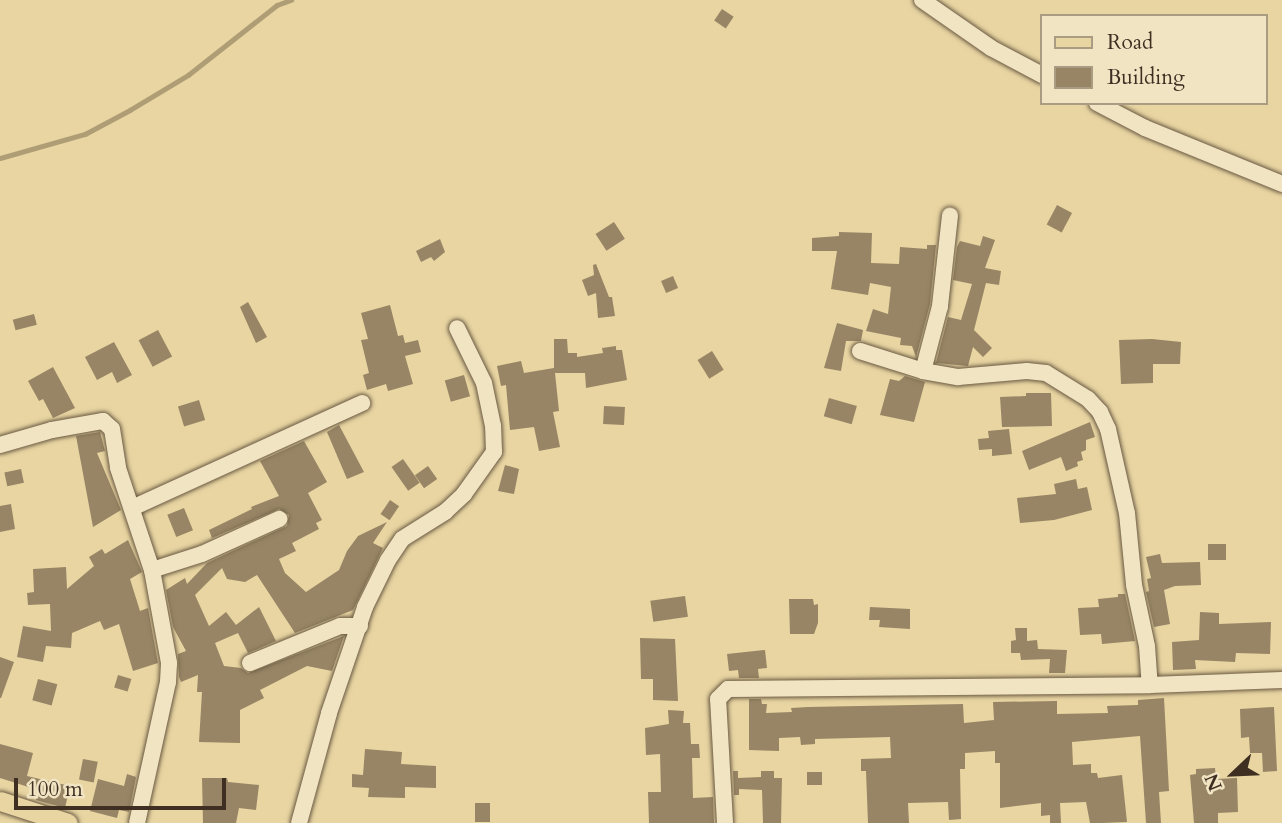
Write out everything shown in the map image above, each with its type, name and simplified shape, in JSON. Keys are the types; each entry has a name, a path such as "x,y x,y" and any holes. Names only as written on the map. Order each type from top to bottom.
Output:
{"main road":[{"path":"0,801 68,823"}],"street":[{"path":"922,0 991,48 1040,74"},
{"path":"1101,105 1145,128 1282,184"},
{"path":"923,371 940,306 950,216"},
{"path":"299,823 329,713 375,584 402,539 445,512 484,469 494,453 493,426 484,383 457,328"},
{"path":"860,351 923,371 958,377 1046,373 1088,399 1100,412 1108,429 1127,513 1134,585 1147,646 1150,685"},
{"path":"132,508 362,402"},
{"path":"0,445 52,430 103,421 112,429 118,468 152,570 169,663 168,682 137,823"},
{"path":"152,570 202,554 279,519"},
{"path":"250,663 340,626 360,626"},
{"path":"724,823 718,699 728,689 1150,685 1282,680"}],"building":[{"path":"722,9 734,17 726,28 714,21"},
{"path":"1057,205 1072,213 1062,232 1047,224"},
{"path":"614,222 625,239 606,251 596,234"},
{"path":"839,232 872,233 871,263 899,264 900,247 927,249 927,245 936,245 930,304 916,357 912,346 900,345 901,338 866,331 873,309 888,314 891,287 870,283 868,295 831,289 837,251 812,251 812,238 839,236"},
{"path":"983,236 995,240 985,268 1001,271 999,285 986,283 974,330 992,348 983,357 973,347 968,366 936,363 948,317 961,320 972,284 953,280 957,247 960,241 980,246"},
{"path":"440,239 445,252 434,261 431,257 421,262 416,251"},
{"path":"596,264 609,297 612,297 615,316 598,318 596,293 588,296 582,280 594,275 593,265"},
{"path":"673,276 678,288 666,293 661,281"},
{"path":"248,302 267,337 256,343 240,307"},
{"path":"390,305 398,336 403,335 405,343 418,340 421,352 405,356 413,384 388,391 386,384 367,390 363,375 369,373 361,340 368,339 361,313"},
{"path":"34,314 37,325 16,330 13,320"},
{"path":"837,323 863,330 861,341 846,341 841,371 824,368"},
{"path":"158,330 172,356 153,367 139,340"},
{"path":"554,339 567,339 568,353 577,353 577,357 603,353 602,348 616,346 616,350 622,350 627,380 586,388 585,373 555,373 559,411 553,412 560,447 539,451 534,427 510,430 506,385 501,386 497,366 521,361 524,373 554,368"},
{"path":"1119,340 1181,342 1180,364 1153,364 1153,383 1121,384"},
{"path":"114,342 132,375 117,383 112,372 97,380 85,357"},
{"path":"712,351 724,370 709,379 698,360"},
{"path":"53,367 75,408 53,418 43,399 39,401 28,381"},
{"path":"464,375 470,396 451,402 445,381"},
{"path":"905,376 925,382 914,422 880,415 890,379 899,381"},
{"path":"1026,393 1051,393 1052,426 1002,427 1000,397 1026,396"},
{"path":"829,398 857,406 852,424 824,416"},
{"path":"199,400 205,420 184,427 178,406"},
{"path":"604,406 625,407 624,425 603,424"},
{"path":"1090,422 1095,437 1086,440 1086,450 1081,452 1083,460 1077,462 1078,466 1066,471 1061,457 1029,470 1022,451"},
{"path":"339,425 364,472 347,479 327,432"},
{"path":"1009,429 1012,454 992,456 992,449 979,450 978,439 989,438 988,431"},
{"path":"100,432 105,451 97,453 121,510 93,527 76,436"},
{"path":"304,441 327,482 308,493 322,520 316,523 319,529 292,543 296,551 279,559 285,573 306,592 339,570 347,551 358,536 387,522 373,543 383,548 353,610 295,633 257,575 245,582 227,579 222,568 195,595 209,626 226,612 236,625 259,607 276,641 248,653 238,633 215,643 224,666 241,668 248,673 344,636 332,671 307,666 260,690 264,698 240,710 240,743 199,742 202,692 197,692 198,675 181,682 179,677 178,654 186,651 173,627 166,590 185,578 187,584 207,563 287,526 289,515 279,509 212,538 209,530 252,509 251,507 279,496 260,461"},
{"path":"403,459 420,483 408,491 392,467"},
{"path":"505,465 519,469 514,494 498,491"},
{"path":"428,466 437,479 424,488 415,475"},
{"path":"21,469 24,483 7,486 4,473"},
{"path":"1076,479 1078,489 1087,487 1092,510 1054,520 1020,523 1017,498 1056,494 1054,484"},
{"path":"390,500 399,506 390,520 380,514"},
{"path":"11,504 15,529 0,532 0,506"},
{"path":"184,508 193,530 176,537 167,515"},
{"path":"128,540 142,572 130,579 140,611 148,608 158,663 133,671 119,624 104,630 100,621 72,633 71,648 46,646 43,662 17,657 23,626 51,631 50,604 28,605 27,593 34,592 33,569 66,567 67,589 94,566 89,557 102,549 105,554"},
{"path":"1208,544 1226,544 1226,560 1208,560"},
{"path":"1160,554 1162,563 1200,562 1201,585 1175,586 1164,590 1170,624 1154,627 1146,592 1149,591 1147,579 1151,578 1146,557"},
{"path":"1118,594 1125,594 1135,641 1102,644 1101,634 1080,635 1078,608 1099,607 1098,599 1118,597"},
{"path":"685,596 688,617 653,622 650,601"},
{"path":"789,599 813,599 814,605 818,604 818,623 814,634 790,634"},
{"path":"870,607 910,609 910,629 879,627 880,620 869,620"},
{"path":"1200,612 1219,613 1219,624 1271,622 1270,654 1236,653 1235,662 1195,660 1196,669 1173,670 1172,642 1199,640"},
{"path":"1015,628 1027,628 1027,641 1037,640 1038,649 1067,650 1065,673 1049,673 1050,659 1021,660 1020,653 1011,653 1011,641 1016,640"},
{"path":"640,638 675,639 678,701 653,700 653,679 641,679"},
{"path":"765,650 767,668 758,669 759,678 739,678 738,670 729,671 727,654"},
{"path":"0,657 14,662 1,698 0,698"},
{"path":"118,675 131,679 128,692 114,687"},
{"path":"38,679 57,684 52,705 32,700"},
{"path":"1164,698 1169,791 1159,792 1161,823 1146,823 1140,736 1072,742 1073,765 1091,764 1091,773 1097,773 1098,778 1122,775 1127,822 1102,823 1090,823 1086,802 1060,803 1061,823 1050,823 1050,815 1041,816 1041,803 1000,808 1000,763 995,763 995,751 965,753 965,769 960,769 961,819 949,820 948,802 908,803 909,823 868,823 866,771 861,771 861,759 891,758 890,737 815,739 815,744 801,745 800,737 779,738 779,751 749,750 749,699 761,699 762,704 767,704 766,713 792,712 791,708 808,707 963,704 964,723 994,720 993,702 1057,701 1057,714 1108,713 1107,706 1138,705 1138,700"},
{"path":"1274,707 1277,771 1263,772 1262,753 1250,753 1249,737 1241,738 1240,709"},
{"path":"668,710 684,711 683,723 690,723 691,744 699,744 700,758 692,758 693,798 713,797 714,823 649,823 648,792 661,792 660,754 646,755 645,728 669,724"},
{"path":"0,744 33,753 27,776 70,786 65,808 36,800 38,790 0,778"},
{"path":"365,749 402,752 401,764 436,766 436,788 405,787 405,798 368,797 369,788 352,787 352,774 363,775"},
{"path":"83,759 98,762 94,782 79,780"},
{"path":"1215,768 1216,779 1237,778 1238,812 1218,813 1218,823 1194,823 1190,775 1196,774 1196,769"},
{"path":"733,771 738,771 738,778 761,777 761,771 774,771 774,778 782,778 781,823 763,823 762,790 739,789 739,795 734,795"},
{"path":"807,772 822,772 822,785 807,785"},
{"path":"127,774 136,777 129,812 119,810 117,818 90,811 98,779 124,786"},
{"path":"202,778 227,778 228,782 259,785 256,810 239,808 236,823 203,823"},
{"path":"475,803 490,803 490,822 475,822"}],"waterway":[{"path":"0,158 85,134 130,110 188,75 277,5 291,0"}]}
